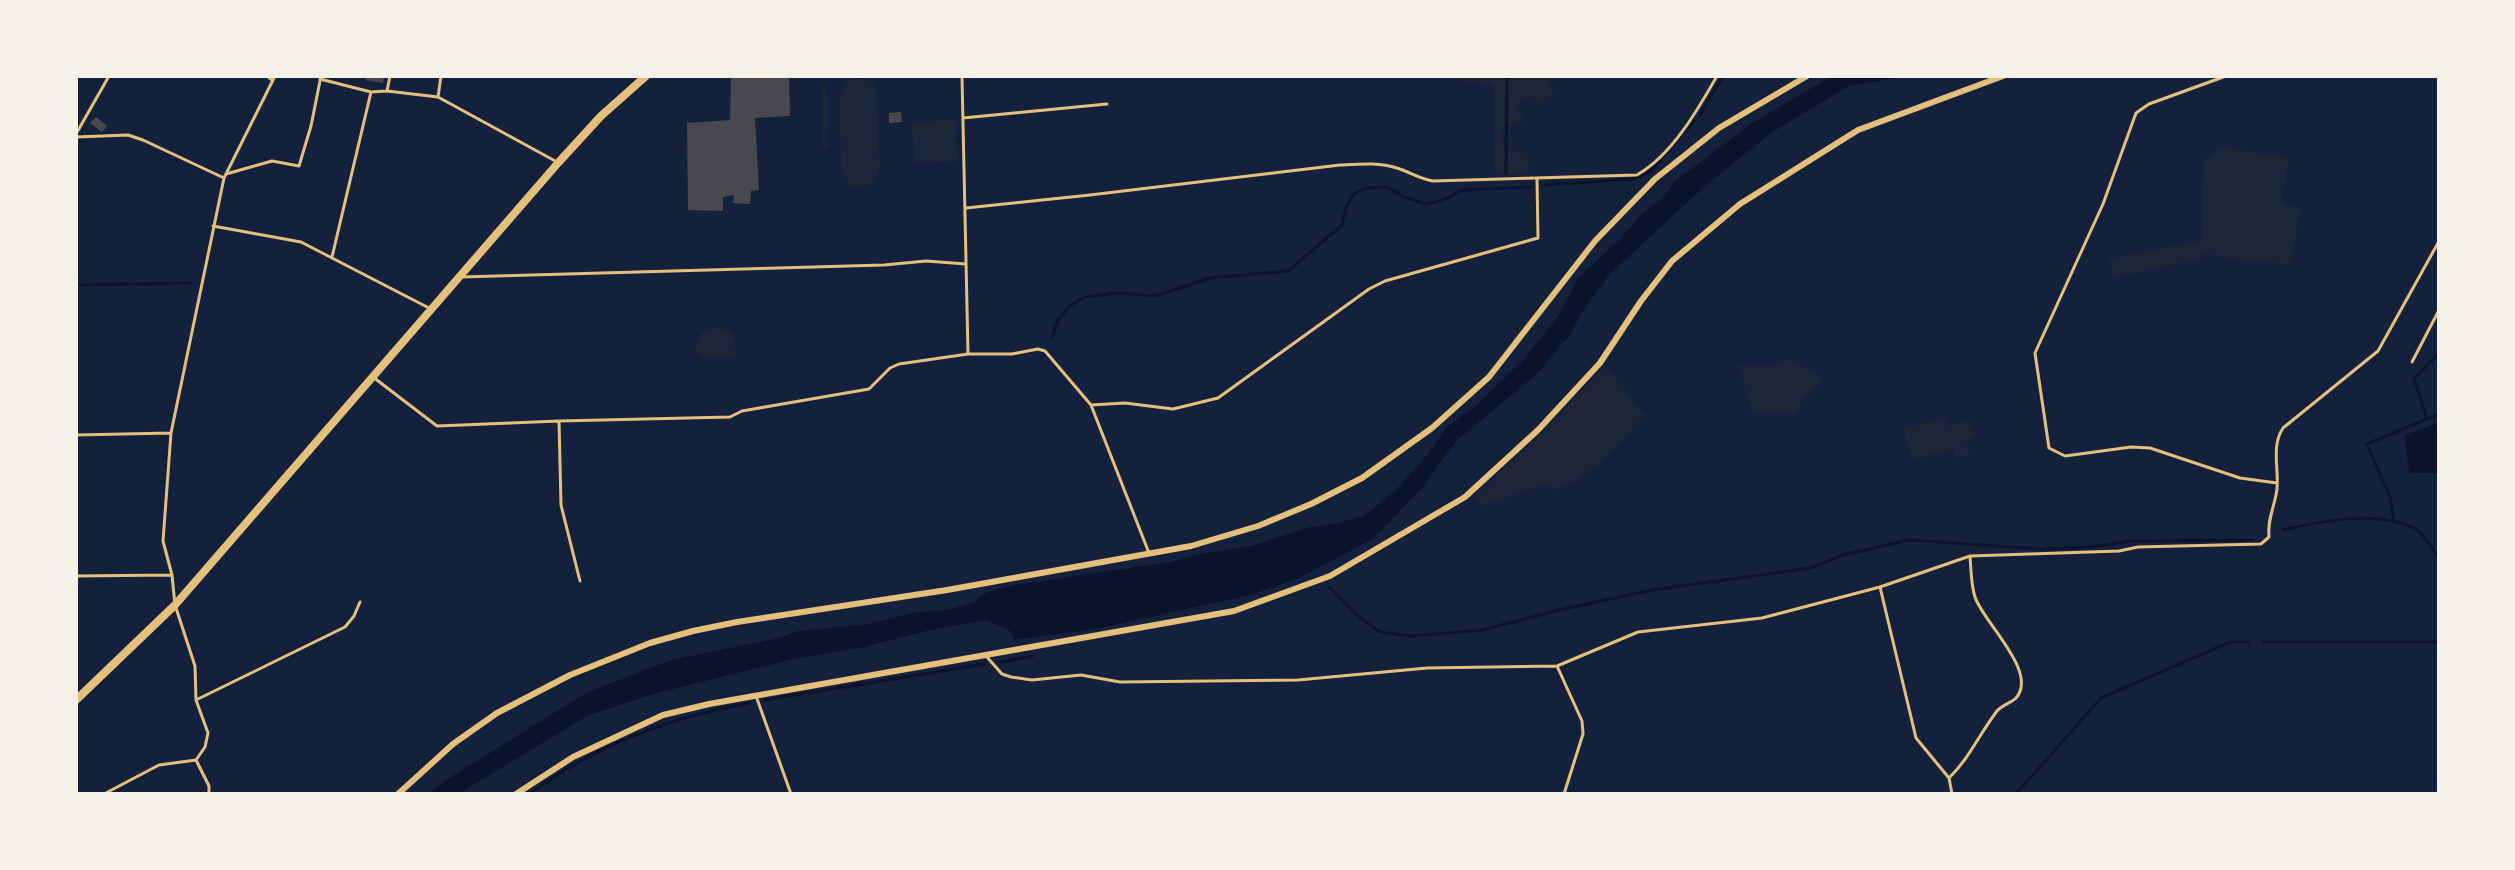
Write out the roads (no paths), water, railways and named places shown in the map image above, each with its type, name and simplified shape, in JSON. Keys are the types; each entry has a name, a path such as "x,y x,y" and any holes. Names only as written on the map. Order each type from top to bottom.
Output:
{"main road":[{"path":"76,700 175,605 558,163 601,116 646,76"}],"street":[{"path":"398,794 453,744 497,714 579,671 650,643 737,622 842,607 1149,555 1191,546 1258,526 1311,504 1362,478 1432,428 1489,377 1595,241 1655,179 1719,128 1807,76"},
{"path":"516,794 573,757 663,715 709,704 1234,610 1339,570 1465,497 1522,445 1600,363 1641,301 1672,261 1740,204 1858,130 2003,76"}],"lane":[{"path":"109,76 76,135 128,135 225,176 272,161 299,166 303,161 320,78 371,92 387,91 438,97 558,163"},
{"path":"104,794 159,765 196,760 205,747 208,733 196,700 195,666 175,605 172,575 164,541 171,433 225,176 273,78 267,76"},
{"path":"387,91 390,76"},
{"path":"438,97 441,76"},
{"path":"962,76 968,354"},
{"path":"966,208 1340,165 1371,164 1397,168 1420,179 1433,181 1637,175 1650,168 1681,132 1717,76"},
{"path":"2226,76 2149,104 2136,113 2103,204 2035,353 2049,448 2065,456 2131,447 2150,448 2240,478 2277,483"},
{"path":"332,257 371,92"},
{"path":"963,118 1107,104"},
{"path":"1091,405 1125,403 1173,409 1218,398 1377,285 1538,238 1537,178"},
{"path":"213,225 302,242 431,309"},
{"path":"986,656 1002,674 1032,680 1082,675 1120,681 1298,680 1427,668 1557,666 1638,632 1762,618 1880,586 1970,556 2119,551 2138,547 2261,544 2269,537 2268,525 2277,483 2276,438 2283,428 2378,351 2439,243"},
{"path":"461,277 872,266 926,261 966,264"},
{"path":"2412,362 2439,312"},
{"path":"372,377 437,426 730,417 742,411 869,388 890,368 899,364 968,354 1012,354 1038,349 1045,351 1091,405 1149,555"},
{"path":"559,421 561,505 580,580"},
{"path":"76,435 171,433"},
{"path":"1949,778 1959,768 1998,710 2016,698 2022,682 2016,662 1983,614 1974,596 1970,556"},
{"path":"76,576 172,575"},
{"path":"1880,586 1916,738 1949,778 1952,794"},
{"path":"196,700 345,627 354,616 360,602"},
{"path":"1557,666 1582,721 1582,734 1564,794"},
{"path":"756,696 791,794"},
{"path":"196,760 209,786 209,794"}],"waterway":[{"path":"1506,173 1507,76"},
{"path":"1700,115 1723,76"},
{"path":"1545,185 1633,179 1650,172 1695,120"},
{"path":"1052,338 1058,320 1071,305 1085,297 1117,293 1155,296 1210,278 1288,271 1342,225 1346,208 1353,195 1365,188 1387,187 1404,197 1426,204 1443,200 1463,190 1531,187"},
{"path":"76,285 191,283"},
{"path":"2394,522 2390,497 2367,444 2427,419 2414,379 2438,354"},
{"path":"2427,419 2438,415"},
{"path":"2283,530 2348,519 2383,519 2417,530 2438,556"},
{"path":"1329,587 1360,618 1380,632 1410,636 1482,630 1559,610 1652,590 1811,568 1843,555 1908,540 2040,549 2090,547 2131,541 2253,540"},
{"path":"2016,794 2101,698 2230,642 2248,642"},
{"path":"2263,642 2438,642"},
{"path":"1001,662 1033,656"},
{"path":"765,700 984,664"},
{"path":"530,794 580,761 635,735 692,716 750,703"}]}
